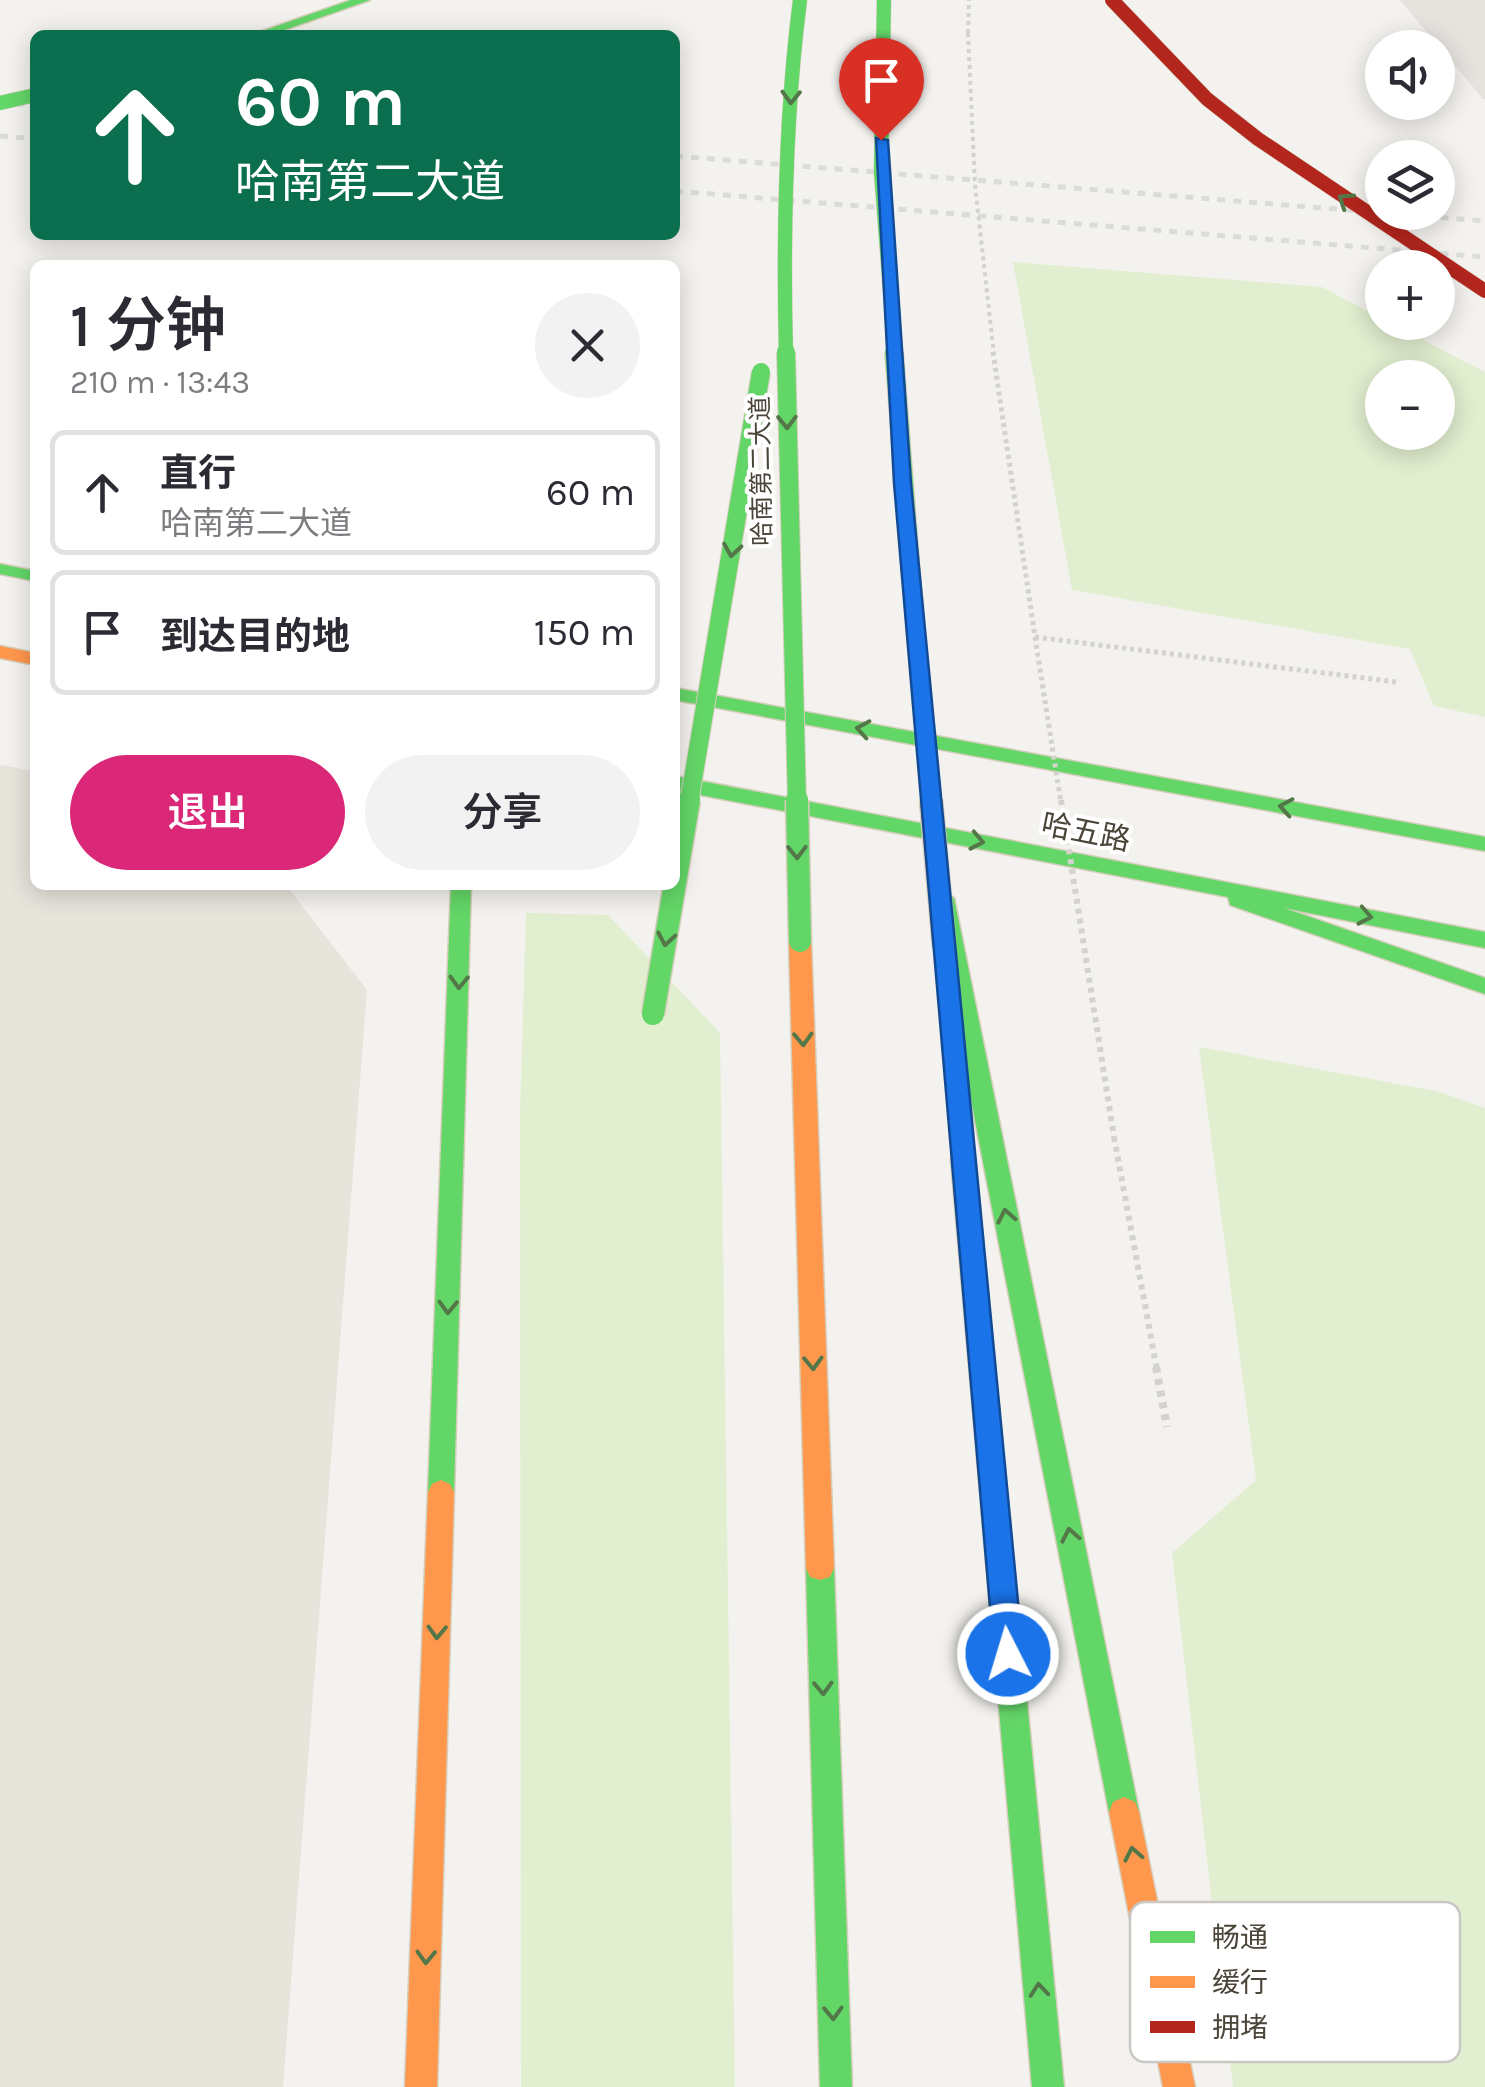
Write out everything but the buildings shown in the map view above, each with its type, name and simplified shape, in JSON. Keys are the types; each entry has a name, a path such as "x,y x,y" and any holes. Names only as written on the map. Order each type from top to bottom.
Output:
{"main road":[{"path":"272,30 364,0"},
{"name":"哈南第二大道","path":"800,0 792,63 784,284 836,2087"},
{"path":"884,0 881,172 903,483 956,1084"},
{"path":"1112,0 1207,99 1258,139 1485,291"},
{"path":"0,103 30,96"},
{"path":"680,852 787,212"},
{"path":"0,569 30,575"},
{"path":"0,652 30,657"},
{"name":"哈五路","path":"680,695 1485,844"},
{"name":"哈五路","path":"680,784 1485,940"},
{"path":"939,876 1142,1902"},
{"path":"1182,881 1485,986"},
{"path":"422,2087 461,890"},
{"path":"653,1014 674,890"},
{"path":"962,1142 1048,2087"},
{"path":"1174,2062 1179,2087"}],"path":[{"path":"968,0 969,129 982,283 1114,1137 1167,1428"},
{"path":"1035,637 1396,682"}],"shaded area":[{"path":"1400,0 1485,0 1485,99 1455,66 1455,30 1425,30"},
{"path":"0,765 30,770 30,890 290,890 367,990 283,2087 0,2087"}],"green space":[{"path":"1013,262 1322,287 1365,310 1365,340 1423,340 1485,372 1485,717 1434,706 1410,649 1072,590"},
{"path":"526,913 608,915 720,1033 735,2087 521,2087 520,1111"},
{"path":"1199,1047 1436,1091 1485,1108 1485,2087 1233,2087 1230,2062 1460,2062 1460,1902 1212,1902 1172,1553 1256,1480"}],"railway":[{"path":"0,103 30,105"},
{"path":"0,136 30,139"},
{"path":"680,156 1485,221"},
{"path":"680,191 1485,257"}],"traffic: fast":[{"path":"272,30 364,0"},
{"path":"800,0 792,63 784,284 800,941"},
{"path":"884,0 881,172 913,601"},
{"path":"0,103 30,96"},
{"path":"680,854 761,372"},
{"path":"0,569 30,575"},
{"path":"680,695 1485,844"},
{"path":"680,784 1485,940"},
{"path":"441,1492 461,890"},
{"path":"653,1014 674,890"},
{"path":"943,898 1124,1812"},
{"path":"1237,900 1485,986"},
{"path":"963,1159 1048,2087"},
{"path":"820,1568 836,2087"}],"traffic: slow":[{"path":"913,601 944,946"},
{"path":"0,652 30,658"},
{"path":"800,941 820,1568"},
{"path":"421,2087 441,1492"},
{"path":"1124,1812 1142,1902"},
{"path":"1174,2062 1179,2087"}],"traffic: jam":[{"path":"1112,0 1207,99 1258,139 1485,291"}],"route":[{"path":"881,140 903,483 1008,1654"}]}
